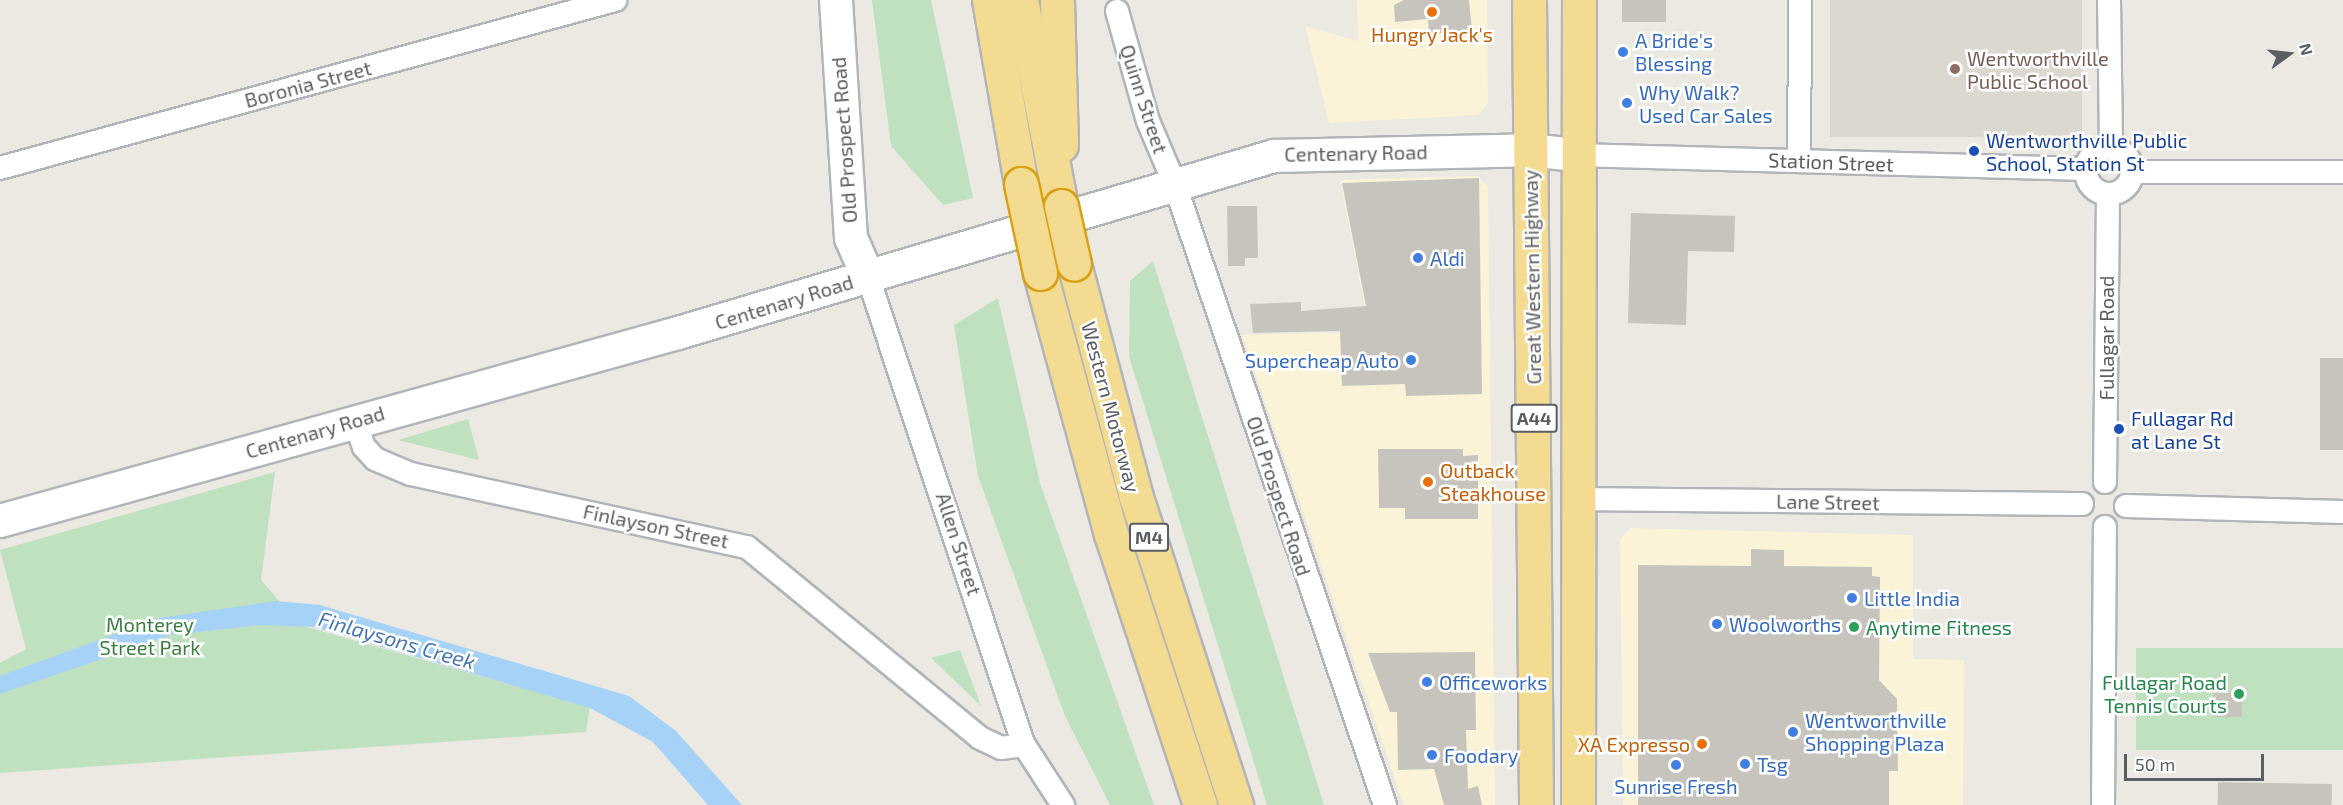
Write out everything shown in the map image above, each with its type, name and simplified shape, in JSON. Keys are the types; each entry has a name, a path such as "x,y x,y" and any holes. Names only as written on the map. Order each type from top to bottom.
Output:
{"highway":[{"name":"Western Motorway","path":"989,0 1021,184 1040,273 1111,534 1200,805"},
{"name":"Western Motorway","path":"1021,0 1074,264 1136,497 1236,805"},
{"path":"1057,0 1059,185"},
{"name":"Great Western Highway","path":"1529,0 1536,805"},
{"name":"A44","path":"1578,805 1575,499 1579,0"}],"main road":[{"name":"Old Prospect Road","path":"836,0 851,238 868,277"},
{"name":"Centenary Road","path":"0,521 868,277 1274,156 1529,150 1576,155"}],"street":[{"name":"Boronia Street","path":"0,168 615,0"},
{"path":"1799,161 1800,0"},
{"path":"2109,0 2111,147"},
{"name":"Quinn Street","path":"1117,11 1148,121 1175,185"},
{"path":"2111,147 2126,155 2133,172 2127,187 2108,194 2094,189 2086,169 2095,153 2111,147"},
{"name":"Station Street","path":"1576,155 2086,169"},
{"path":"2133,172 2343,172"},
{"name":"Old Prospect Road","path":"1175,185 1385,805"},
{"name":"Fullagar Road","path":"2105,482 2108,194"},
{"name":"Allen Street","path":"868,277 1024,745 1063,805"},
{"name":"Finlayson Street","path":"355,420 364,447 375,459 411,474 747,547 980,738 1001,748 1024,745"},
{"path":"2105,482 2119,489 2126,506 2119,520 2105,527 2089,520 2082,504 2087,491 2105,482"},
{"name":"Lane Street","path":"1575,499 2082,504"},
{"path":"2126,506 2343,512"},
{"path":"2103,805 2105,527"}],"shaded area":[{"path":"1357,0 1487,0 1488,104 1478,115 1329,123 1305,26 1358,41"},
{"name":"Wentworthville Public School","path":"1830,0 2082,0 2082,137 1830,137"},
{"path":"1478,176 1488,187 1495,805 1404,805 1242,335 1370,332 1340,180"},
{"name":"Wentworthville Shopping Plaza","path":"1631,528 1913,535 1913,659 1964,660 1963,805 1623,805 1620,539"}],"green space":[{"path":"872,0 931,0 973,198 943,205 891,146"},
{"path":"1153,261 1324,805 1267,805 1129,356 1130,281"},
{"path":"998,298 1040,483 1154,805 1110,805 1065,716 978,476 954,325"},
{"path":"468,419 479,460 398,440"},
{"name":"Monterey Street Park","path":"275,472 261,580 300,625 590,707 586,732 0,773 0,663 26,649 0,550"},
{"name":"Fullagar Road Tennis Courts","path":"2136,648 2343,648 2343,750 2136,750"},
{"path":"960,650 981,706 931,658"}],"water":[{"name":"Finlaysons Creek","path":"276,601 320,605 629,696 676,731 742,805 708,805 653,742 590,708 314,627 261,625 171,635 0,694 0,676 159,618"}],"building":[{"name":"Hungry Jack's","path":"1404,0 1469,0 1472,31 1429,34 1428,19 1395,22 1394,5"},
{"path":"1622,0 1666,0 1666,22 1622,22"},
{"name":"Aldi","path":"1479,178 1482,394 1406,396 1405,384 1342,386 1340,331 1253,333 1250,304 1301,302 1301,311 1366,306 1342,183"},
{"path":"1227,206 1257,206 1258,258 1245,258 1245,266 1228,266"},
{"path":"1631,213 1735,216 1734,252 1688,251 1686,325 1628,323"},
{"path":"2320,358 2343,358 2343,450 2320,450"},
{"name":"Outback Steakhouse","path":"1378,449 1463,449 1463,456 1478,455 1478,519 1405,519 1405,508 1379,508"},
{"name":"Wentworthville Shopping Plaza","path":"1751,549 1784,550 1784,566 1872,567 1872,576 1880,577 1879,680 1897,699 1898,771 1889,771 1889,805 1638,805 1638,565 1751,566"},
{"name":"Officeworks","path":"1475,652 1476,730 1466,730 1468,789 1478,786 1482,805 1444,805 1434,769 1398,770 1397,712 1390,712 1368,653"},
{"path":"2213,693 2242,693 2242,717 2213,717"},
{"path":"2218,782 2332,784 2332,805 2218,805"}],"place":[{"name":"Hungry Jack's","path":"1432,12"},
{"name":"A Bride's Blessing","path":"1623,52"},
{"name":"Wentworthville Public School","path":"1955,69"},
{"name":"Why Walk? Used Car Sales","path":"1627,103"},
{"name":"Wentworthville Public School, Station St","path":"1974,151"},
{"name":"Aldi","path":"1418,258"},
{"name":"Supercheap Auto","path":"1411,360"},
{"name":"Fullagar Rd at Lane St","path":"2119,429"},
{"name":"Outback Steakhouse","path":"1428,482"},
{"name":"Little India","path":"1852,598"},
{"name":"Woolworths","path":"1717,624"},
{"name":"Anytime Fitness","path":"1854,627"},
{"name":"Officeworks","path":"1427,682"},
{"name":"Fullagar Road Tennis Courts","path":"2239,694"},
{"name":"Wentworthville Shopping Plaza","path":"1793,732"},
{"name":"XA Expresso","path":"1702,744"},
{"name":"Foodary","path":"1432,755"},
{"name":"Tsg","path":"1745,764"},
{"name":"Sunrise Fresh","path":"1676,765"}]}
